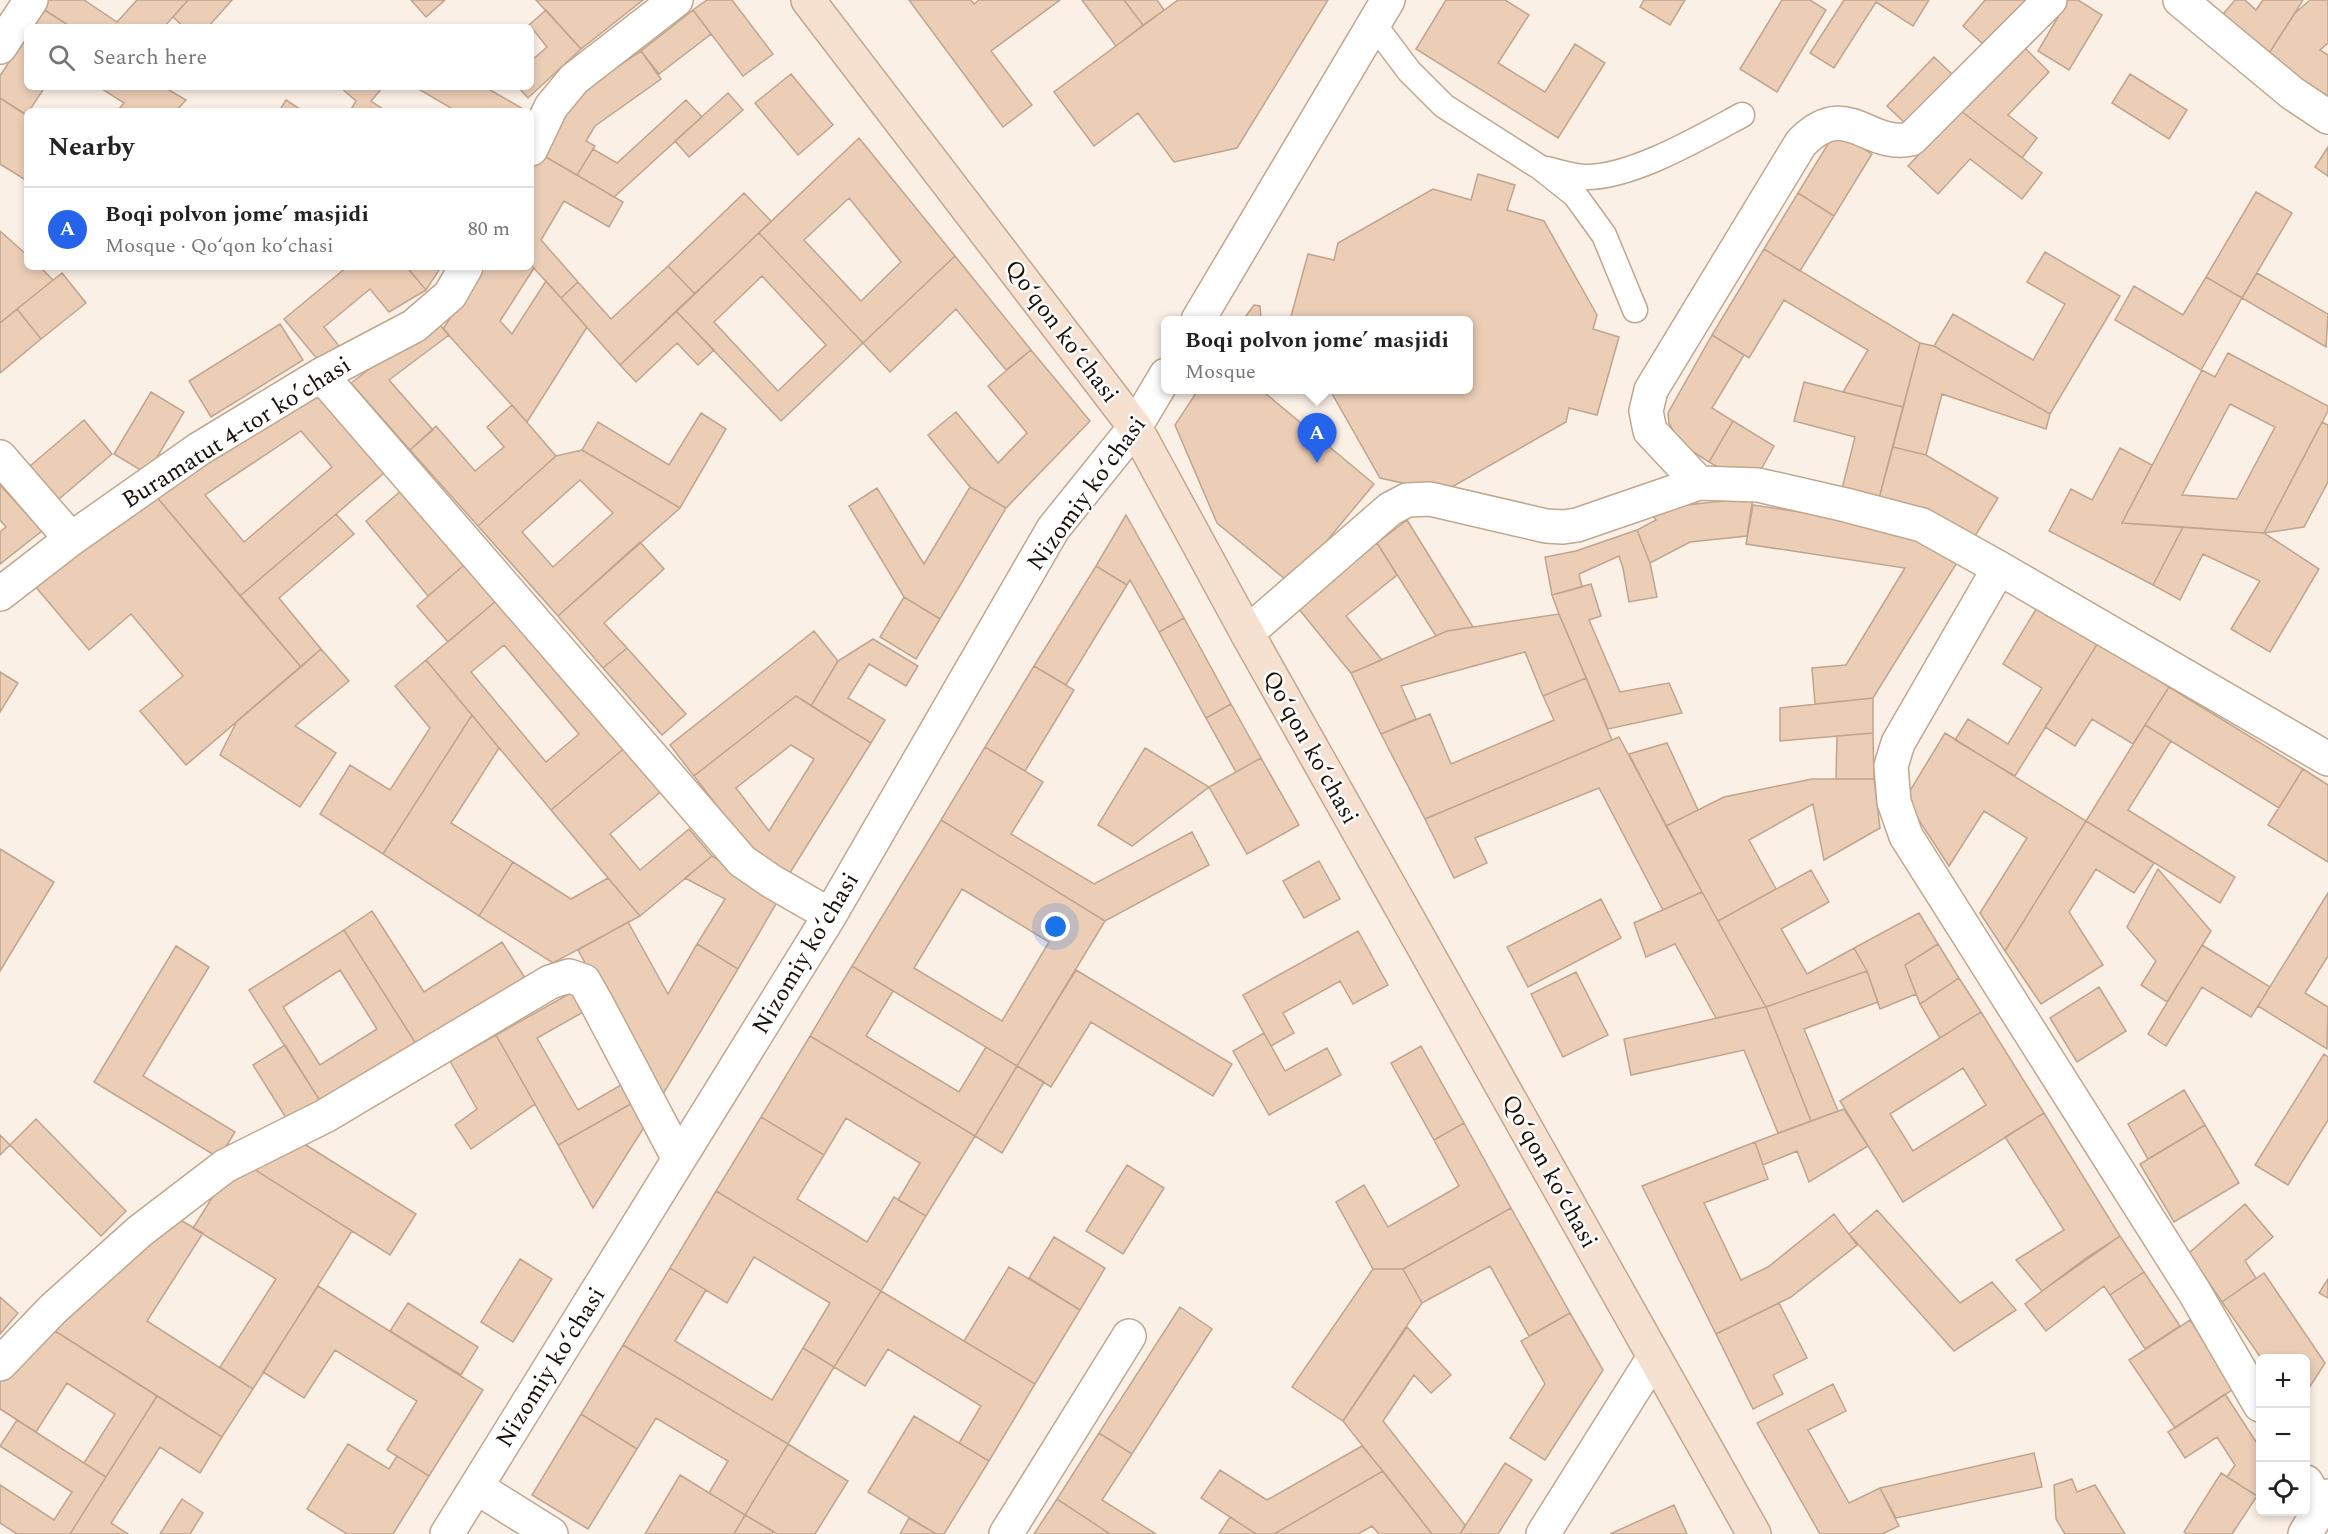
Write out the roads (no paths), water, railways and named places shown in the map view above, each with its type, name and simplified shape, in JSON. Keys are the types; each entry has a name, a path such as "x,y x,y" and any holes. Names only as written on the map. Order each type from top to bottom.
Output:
{"main road":[{"name":"Qoʻqon koʻchasi","path":"808,0 1135,427 1247,633 1754,1534"}],"street":[{"path":"0,47 31,0"},
{"path":"534,143 551,107 574,79 676,0"},
{"path":"1699,483 1650,431 1646,411 1650,390 1802,143 1814,131 1833,123 1851,124 1892,141 1911,139 2050,0"},
{"path":"2180,0 2292,93 2328,117"},
{"path":"1201,316 1373,8"},
{"name":"Buramatut 4-tor koʼchasi","path":"0,594 71,539 199,449 321,375 414,326 450,295 464,270"},
{"path":"321,375 742,861 771,881 830,915"},
{"name":"Nizomiy koʻchasi","path":"447,1534 830,915 1053,529 1135,427 1161,383"},
{"path":"0,457 71,539"},
{"path":"1247,633 1390,509 1407,500 1430,499 1563,527 1577,525 1699,483 1758,485 1922,525 2328,759"},
{"path":"1999,568 1898,743 1891,766 1894,802 1905,836 2195,1293 2256,1398"},
{"path":"0,1364 53,1309 140,1231 225,1166 325,1116 550,982 569,976 584,981 679,1159"},
{"path":"1006,1534 1129,1336"},
{"path":"1543,1534 1654,1357"},
{"path":"476,1487 551,1534"}],"lane":[{"path":"1373,8 1409,71 1444,106 1541,168 1575,195 1604,236 1635,310"},
{"path":"1541,168 1582,177 1608,175 1683,146 1742,115"}],"place":[{"name":"Boqi polvon jome’ masjidi","path":"1317,463"}]}
